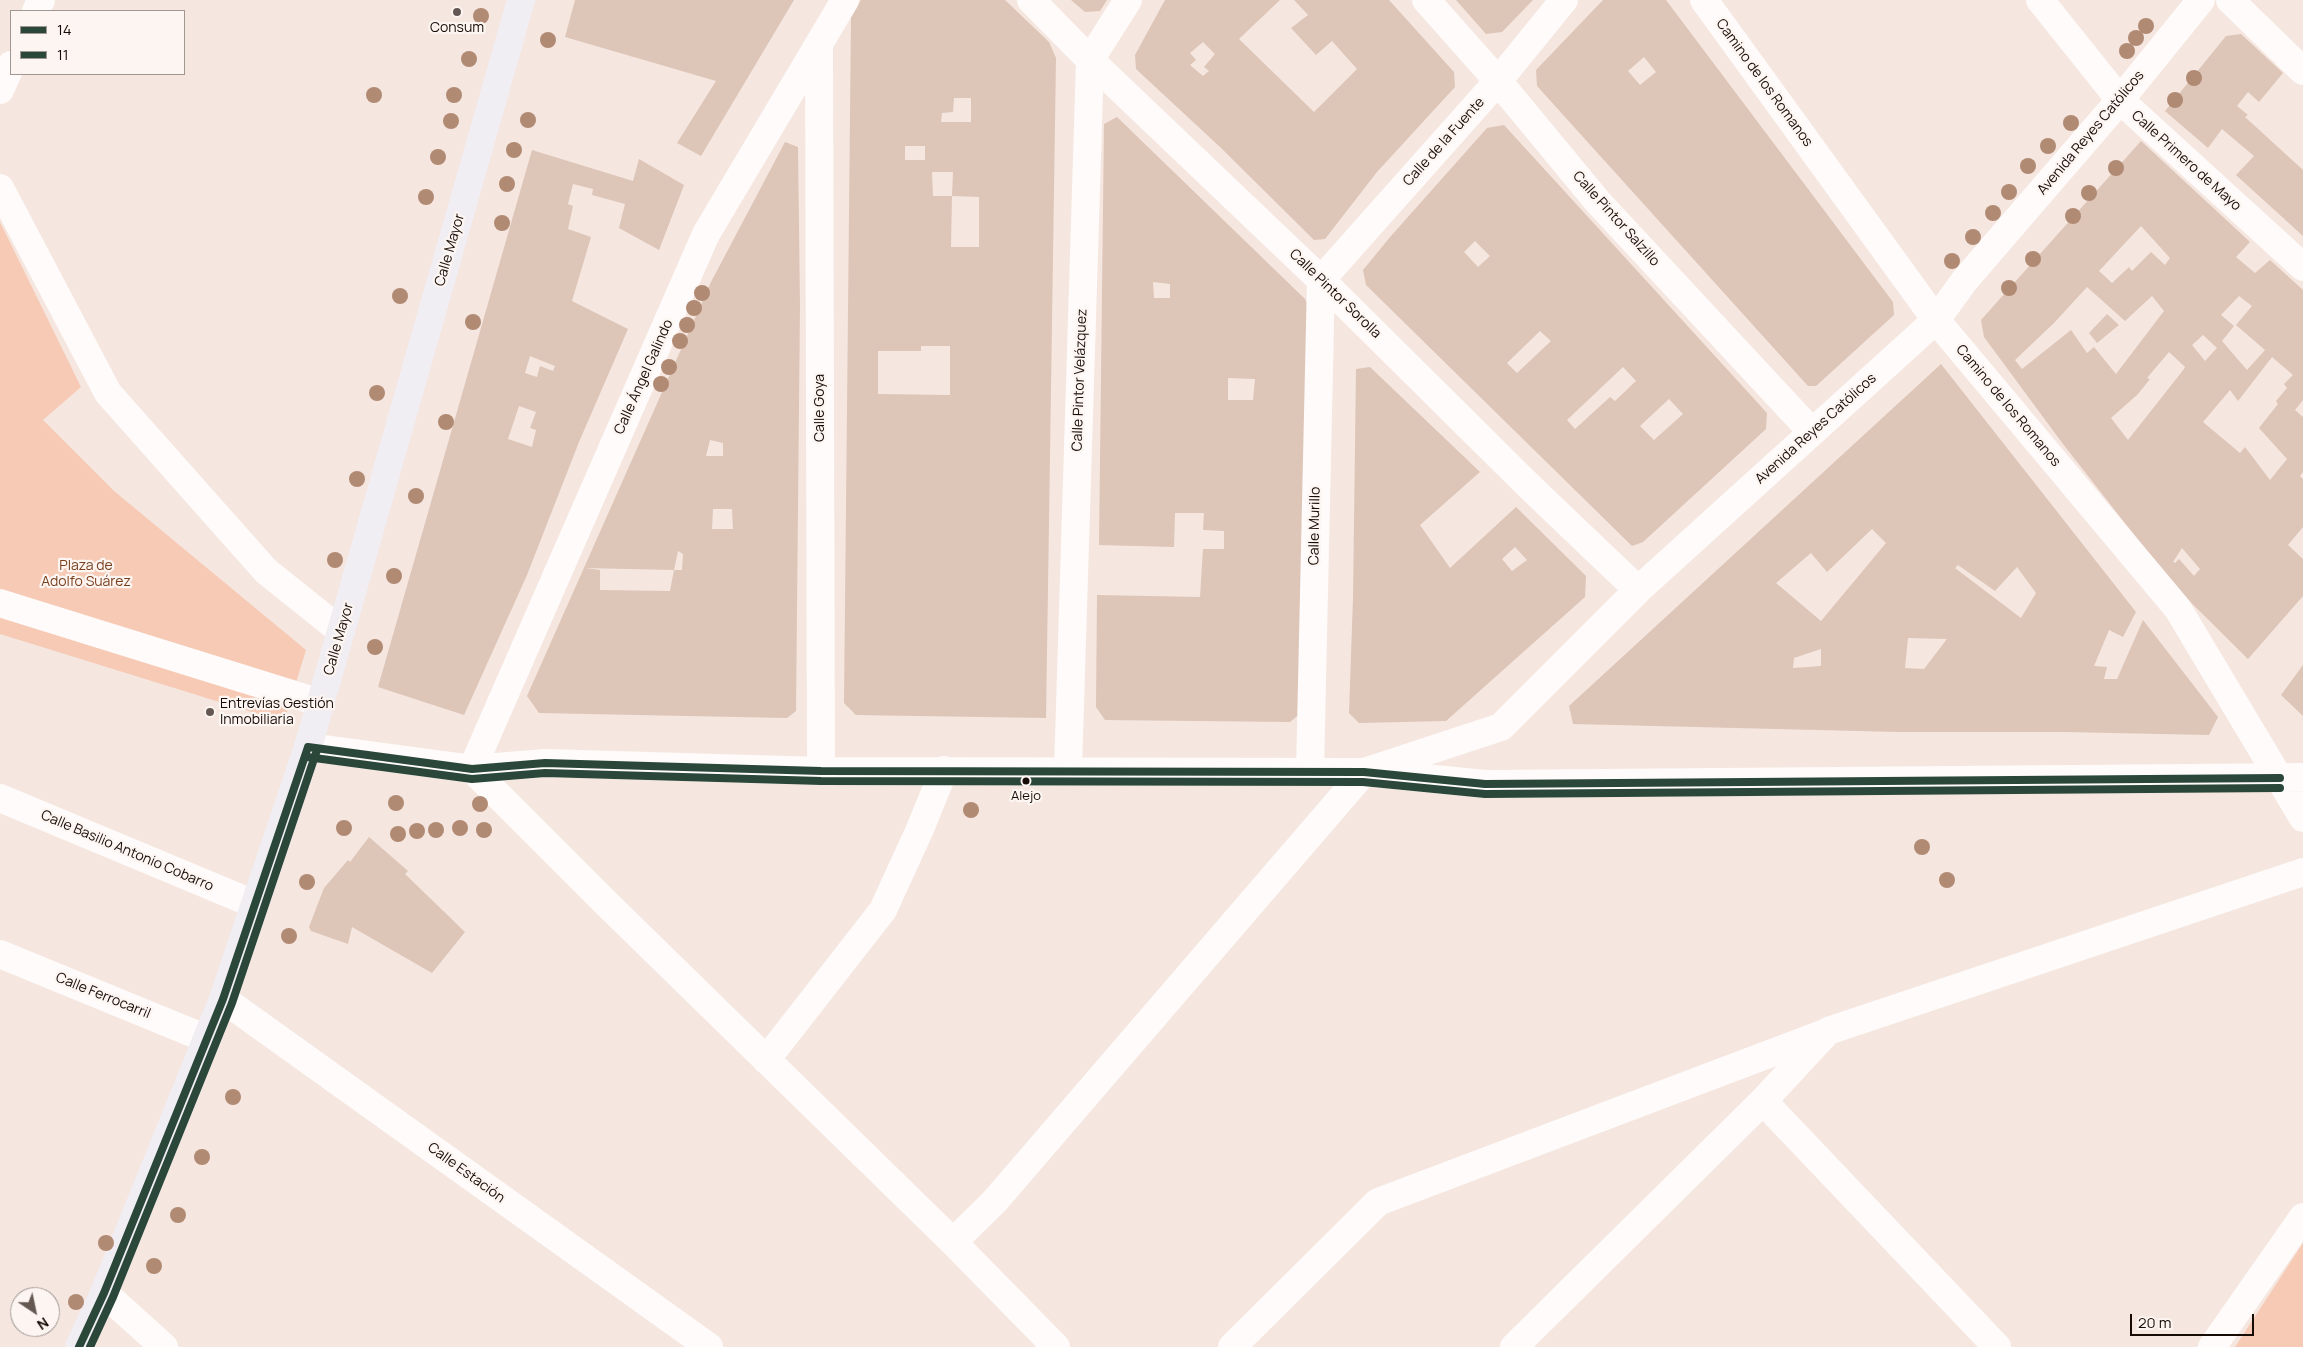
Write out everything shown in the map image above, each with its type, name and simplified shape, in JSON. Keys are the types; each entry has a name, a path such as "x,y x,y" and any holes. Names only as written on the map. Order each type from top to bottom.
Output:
{"main road":[{"name":"Calle Mayor","path":"79,1347 104,1293 223,999 308,747 521,0"}],"street":[{"name":"Calle Ángel Galindo","path":"472,769 706,234 846,0"},
{"name":"Calle Pintor Sorolla","path":"1030,0 1090,60 1321,280 1531,488 1638,590"},
{"path":"1090,60 1128,0"},
{"name":"Calle Pintor Salzillo","path":"1426,0 1498,82 1598,202 1812,432"},
{"name":"Calle de la Fuente","path":"1321,280 1498,82 1564,0"},
{"name":"Camino de los Romanos","path":"1704,0 1936,320 2178,609 2292,778 2303,818"},
{"name":"Calle Primero de Mayo","path":"2040,0 2120,100 2303,267"},
{"name":"Avenida Reyes Católicos","path":"1364,772 1501,727 1638,590 1936,320 1965,280 2120,100 2202,0"},
{"path":"2230,0 2303,71"},
{"name":"Calle Goya","path":"819,45 821,770"},
{"name":"Calle Pintor Velázquez","path":"1068,770 1090,60"},
{"path":"0,90 10,67"},
{"path":"0,188 108,393 266,571 342,631"},
{"name":"Calle Murillo","path":"1310,772 1321,280"},
{"path":"0,603 321,702"},
{"path":"308,747 472,769 545,762 821,770 1364,772 1484,784 2292,778"},
{"path":"472,769 953,1242 1056,1347"},
{"path":"766,1060 883,910 920,829 944,770"},
{"path":"953,1242 994,1202 1364,772"},
{"name":"Calle Basilio Antonio Cobarro","path":"0,798 254,904"},
{"path":"1232,1347 1378,1202 1828,1031 2303,872"},
{"name":"Calle Ferrocarril","path":"0,954 207,1039"},
{"name":"Calle Estación","path":"223,999 709,1347"},
{"path":"1514,1347 1763,1101 1828,1031"},
{"path":"1763,1101 1997,1347"},
{"path":"2212,1347 2303,1218"},
{"path":"104,1293 164,1347"}],"green space":[{"name":"Plaza de Adolfo Suárez","path":"0,222 81,387 43,420 114,491 306,650 284,722 0,634"},
{"path":"2303,1243 2303,1347 2235,1347"}],"building":[{"path":"575,0 794,0 701,156 677,143 716,81 565,37"},
{"path":"861,0 1005,0 1049,42 1056,58 1046,718 856,715 844,703 851,17","holes":["954,98 971,98 971,122 941,122 942,113 953,112","905,146 925,146 925,160 905,160","932,172 953,172 952,196 933,196","952,196 979,197 979,247 951,247","921,346 950,346 950,395 878,394 878,351 921,351"]},
{"path":"1071,0 1107,0 1100,11 1085,12"},
{"path":"1165,0 1280,0 1239,39 1314,112 1357,69 1332,41 1316,55 1291,28 1308,15 1294,0 1389,0 1454,72 1455,87 1377,172 1325,239 1314,240 1220,147 1136,69 1135,55","holes":["1203,42 1215,54 1204,67 1209,71 1203,76 1190,65 1196,60 1190,53"]},
{"path":"1456,0 1533,0 1502,32 1486,34"},
{"path":"1603,0 1666,0 1893,302 1894,315 1816,386 1808,386 1537,86 1536,70","holes":["1644,57 1656,72 1640,85 1628,71"]},
{"path":"2241,34 2283,73 2259,102 2248,92 2237,106 2248,115 2245,117 2303,170 2303,236 2236,175 2254,156 2222,129 2208,148 2165,111 2226,36"},
{"path":"1117,117 1305,299 1309,308 1301,713 1290,722 1105,720 1096,707 1097,595 1200,597 1203,549 1224,549 1224,531 1203,530 1204,513 1175,513 1174,547 1099,545 1104,124","holes":["1153,282 1170,284 1170,298 1154,298","1228,378 1255,379 1253,400 1228,400"]},
{"path":"1504,125 1767,413 1766,429 1643,542 1632,546 1366,285 1363,270 1487,128","holes":["1475,241 1490,256 1478,267 1464,252","1540,331 1551,341 1517,373 1507,363","1623,367 1636,381 1615,401 1610,397 1575,429 1567,420","1669,399 1683,414 1654,440 1640,426"]},
{"path":"2141,141 2250,242 2236,257 2255,273 2270,260 2303,290 2303,400 2295,410 2303,417 2303,472 2300,476 2303,479 2303,527 2288,545 2303,559 2303,596 2248,659 2155,567 2139,541 2063,444 1984,337 1981,320","holes":["2141,226 2170,258 2165,265 2151,252 2132,271 2129,267 2112,283 2099,271","2087,287 2125,321 2152,296 2164,311 2116,374 2094,347 2087,353 2071,330 2022,369 2015,360 2054,323","2239,296 2252,306 2236,325 2265,350 2247,370 2222,341 2234,326 2221,315","2203,335 2217,348 2205,361 2192,345","2169,352 2185,367 2128,440 2111,418 2138,394 2150,379 2147,378","2272,357 2293,375 2284,384 2287,388 2276,401 2278,404 2259,428 2287,459 2270,480 2245,447 2240,453 2203,422 2230,390 2238,401","2182,548 2200,569 2194,576 2179,559 2175,563 2173,562"]},
{"path":"785,142 798,147 800,305 796,711 787,718 539,713 527,696 711,282","holes":["710,440 723,443 723,456 706,456","713,509 732,509 733,529 712,529","678,551 683,554 682,570 674,570","585,568 674,570 670,591 600,590 600,570"]},
{"path":"532,150 633,181 639,159 684,185 659,250 619,228 625,204 592,195 593,189 573,184 568,204 573,206 568,229 591,237 572,301 628,329 579,442 527,575 464,715 378,687","holes":["530,356 555,366 553,371 540,366 537,377 525,373","519,406 536,412 530,428 536,430 532,447 508,439"]},
{"path":"2107,314 2119,325 2097,343 2089,333"},
{"path":"1941,364 2136,612 2123,637 2109,630 2094,666 2107,667 2104,679 2117,679 2143,620 2218,717 2209,735 2065,732 1899,732 1573,724 1569,706","holes":["1872,529 1886,543 1821,621 1776,583 1811,553 1827,572","1958,565 1995,591 2017,567 2036,593 2021,618 1955,568","1908,638 1947,639 1924,669 1905,668","1821,649 1821,666 1793,668 1794,658"]},
{"path":"1370,367 1480,472 1420,525 1450,568 1516,507 1586,576 1585,597 1446,721 1359,723 1349,713 1353,598 1356,369","holes":["1515,547 1527,560 1512,571 1502,559"]},
{"path":"2303,665 2303,716 2281,695"},
{"path":"369,837 408,871 405,874 465,932 432,973 352,927 348,944 311,931 309,927 324,888 348,860 350,862"}],"transit line":[{"name":"14","path":"308,747 472,769 545,763 821,771 1364,772 1485,784 2280,778"},
{"name":"14","path":"79,1347 104,1293 223,999 308,747"},
{"name":"11","path":"90,1347 113,1297 232,1003 317,750"},
{"name":"11","path":"307,757 472,779 545,773 821,781 1363,782 1485,794 2280,788"}],"place":[{"name":"Consum","path":"457,12"},
{"name":"Entrevías Gestión Inmobiliaria","path":"210,712"},
{"name":"Alejo","path":"1026,781"}]}
